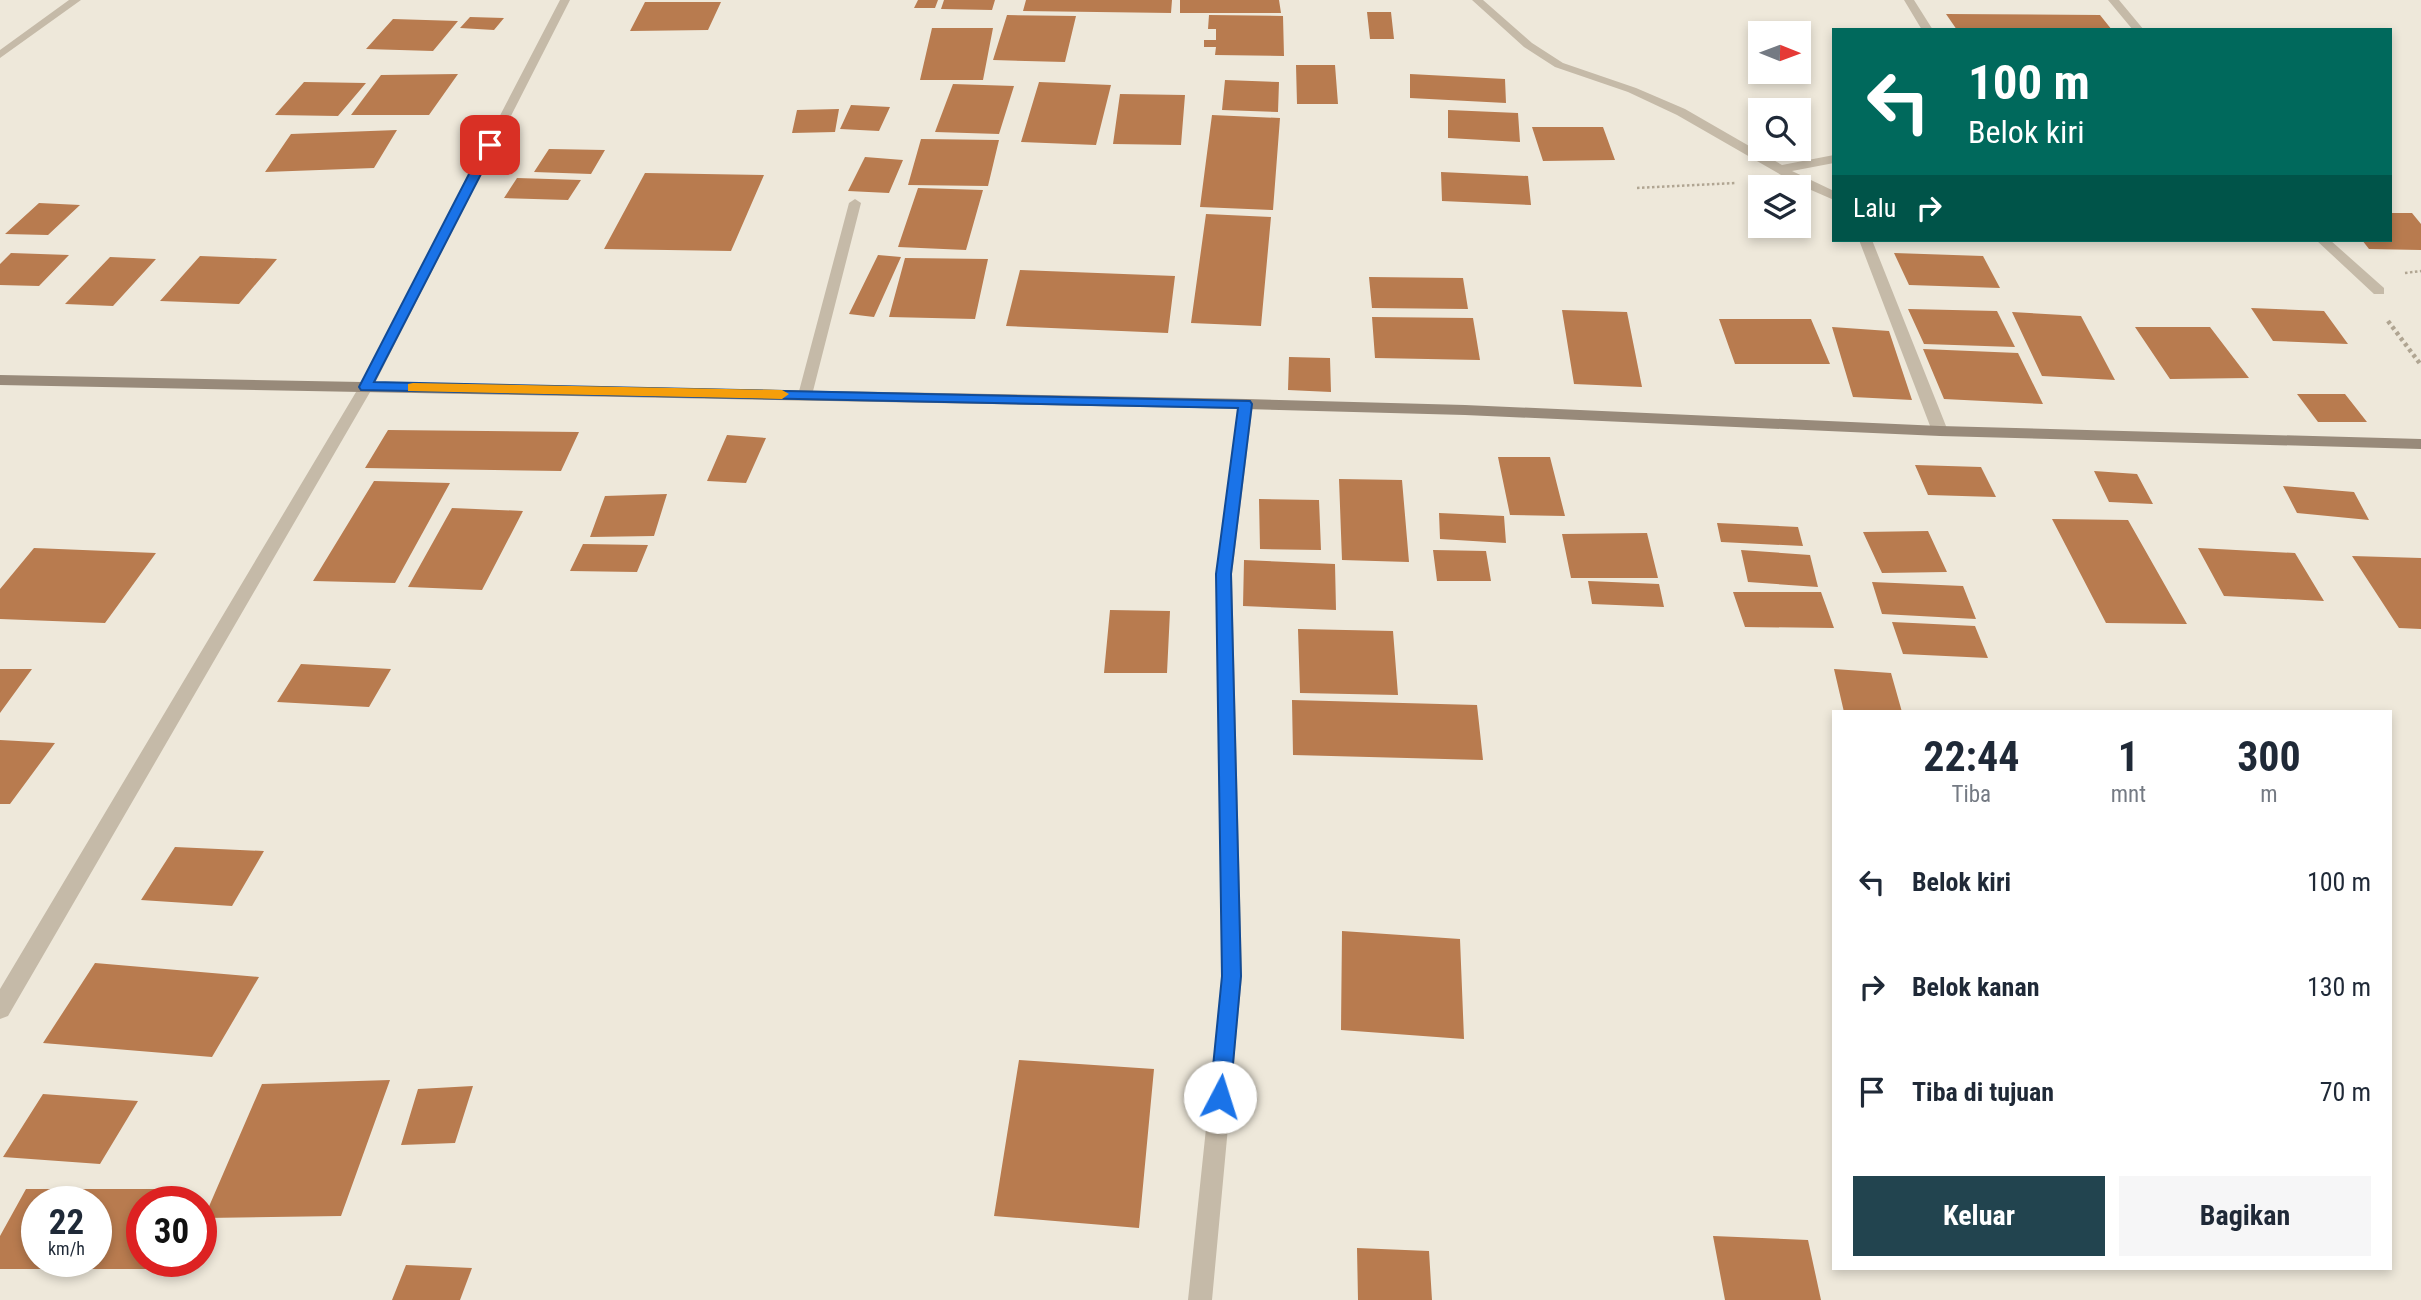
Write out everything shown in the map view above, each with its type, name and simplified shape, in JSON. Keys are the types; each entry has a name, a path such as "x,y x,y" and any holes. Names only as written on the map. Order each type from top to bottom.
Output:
{"main road":[{"path":"0,380 1245,404 1940,431 2421,444"}],"street":[{"path":"0,55 76,0"},
{"path":"0,1009 366,387 565,0"},
{"path":"1477,0 1528,45 1559,65 1632,90 1681,112 1790,175"},
{"path":"1909,0 1927,28"},
{"path":"2113,0 2137,28"},
{"path":"1781,169 1832,159"},
{"path":"1811,186 1832,195"},
{"path":"805,395 855,203"},
{"path":"1866,242 1891,300 1917,377 1940,431"},
{"path":"2324,242 2379,291"},
{"path":"1200,1300 1232,976 1224,574 1245,404"}],"path":[{"path":"1637,188 1748,182"}],"building":[{"path":"918,0 938,0 935,8 914,8"},
{"path":"944,0 995,0 992,10 941,9"},
{"path":"1026,0 1172,0 1171,13 1023,11"},
{"path":"1180,0 1279,0 1281,13 1180,13"},
{"path":"645,2 721,2 708,30 630,31"},
{"path":"1367,12 1391,12 1394,39 1370,39"},
{"path":"1946,14 2100,15 2110,28 1956,28"},
{"path":"1007,15 1076,16 1065,62 993,60"},
{"path":"1209,15 1283,16 1284,56 1215,55 1216,47 1204,47 1204,40 1216,40 1216,29 1208,29"},
{"path":"470,17 504,18 494,30 460,28"},
{"path":"393,19 458,21 433,51 366,49"},
{"path":"932,28 993,28 983,80 920,80"},
{"path":"1296,65 1335,65 1338,104 1297,104"},
{"path":"458,74 429,115 351,115 381,75"},
{"path":"1410,74 1505,79 1506,103 1410,98"},
{"path":"1225,80 1279,82 1278,112 1222,110"},
{"path":"304,82 366,83 338,116 275,115"},
{"path":"1039,82 1111,85 1096,145 1021,142"},
{"path":"953,84 1014,86 999,134 935,132"},
{"path":"1120,94 1185,95 1181,145 1113,144"},
{"path":"851,105 890,107 879,131 840,129"},
{"path":"839,109 835,132 792,133 797,110"},
{"path":"1448,110 1518,113 1520,142 1448,138"},
{"path":"1212,115 1280,118 1273,210 1200,207"},
{"path":"1532,127 1603,127 1615,160 1543,161"},
{"path":"397,130 374,168 265,172 291,134"},
{"path":"921,139 999,140 988,186 908,185"},
{"path":"549,149 605,150 591,174 534,172"},
{"path":"865,157 903,160 889,193 848,191"},
{"path":"1441,172 1528,176 1531,205 1442,201"},
{"path":"645,173 764,175 731,251 604,249"},
{"path":"517,178 581,180 568,200 504,198"},
{"path":"918,188 983,190 966,250 898,247"},
{"path":"39,203 80,205 48,235 5,234"},
{"path":"2392,213 2412,213 2421,224 2421,250 2369,249 2364,242 2392,242"},
{"path":"1206,214 1271,217 1261,326 1191,323"},
{"path":"11,253 69,255 39,286 0,285 0,264"},
{"path":"1894,253 1983,256 2000,288 1909,285"},
{"path":"878,255 901,257 874,317 849,314"},
{"path":"200,256 277,259 239,304 160,301"},
{"path":"110,257 156,259 113,306 65,304"},
{"path":"905,258 988,259 975,319 889,317"},
{"path":"1020,270 1175,276 1168,333 1006,326"},
{"path":"1369,277 1463,278 1468,309 1372,308"},
{"path":"2251,308 2324,311 2348,344 2273,341"},
{"path":"1908,309 1997,311 2015,347 1924,344"},
{"path":"1562,310 1627,312 1642,387 1574,384"},
{"path":"2012,312 2081,316 2115,380 2042,376"},
{"path":"1372,317 1473,318 1480,360 1375,358"},
{"path":"1719,319 1811,319 1830,364 1735,364"},
{"path":"1832,327 1889,331 1912,400 1853,397"},
{"path":"2135,327 2210,327 2249,378 2170,379"},
{"path":"1923,349 2018,353 2043,404 1944,399"},
{"path":"1289,357 1330,358 1331,392 1288,390"},
{"path":"2297,394 2345,394 2367,422 2318,422"},
{"path":"388,430 579,432 561,471 365,468"},
{"path":"727,435 766,438 746,483 707,481"},
{"path":"1498,457 1550,457 1565,516 1510,515"},
{"path":"1915,465 1981,467 1996,497 1928,495"},
{"path":"2094,471 2137,474 2153,504 2109,502"},
{"path":"1339,479 1402,480 1409,562 1342,560"},
{"path":"374,481 450,483 395,583 313,581"},
{"path":"2283,486 2354,492 2369,520 2297,513"},
{"path":"667,494 654,536 590,537 605,496"},
{"path":"1259,499 1319,500 1321,550 1260,549"},
{"path":"452,508 523,511 482,590 408,587"},
{"path":"1439,513 1504,516 1506,543 1440,539"},
{"path":"2052,519 2128,520 2187,624 2106,623"},
{"path":"1717,523 1798,527 1803,546 1721,542"},
{"path":"1928,531 1947,572 1882,573 1863,532"},
{"path":"1647,533 1658,578 1571,578 1562,534"},
{"path":"583,544 648,545 637,572 570,571"},
{"path":"34,548 156,553 105,623 0,619 0,589"},
{"path":"2198,548 2295,553 2324,601 2224,596"},
{"path":"1433,550 1486,551 1491,581 1437,581"},
{"path":"1741,550 1810,555 1818,587 1748,582"},
{"path":"2352,556 2421,558 2421,629 2399,628"},
{"path":"1244,560 1335,564 1336,610 1243,606"},
{"path":"1588,581 1659,584 1664,607 1592,604"},
{"path":"1872,582 1963,586 1976,619 1882,614"},
{"path":"1733,592 1821,592 1834,628 1745,627"},
{"path":"1110,610 1170,611 1167,673 1104,673"},
{"path":"1892,622 1975,626 1988,658 1903,654"},
{"path":"1298,629 1393,631 1398,695 1300,693"},
{"path":"301,664 391,669 369,707 277,702"},
{"path":"0,669 32,669 0,713"},
{"path":"1834,669 1891,673 1901,710 1844,710"},
{"path":"1292,700 1477,705 1483,760 1293,755"},
{"path":"0,740 55,743 10,804 0,804"},
{"path":"175,847 264,851 232,906 141,900"},
{"path":"1342,931 1460,939 1464,1039 1341,1030"},
{"path":"95,963 259,977 212,1057 43,1043"},
{"path":"1019,1060 1154,1069 1139,1228 994,1216"},
{"path":"390,1080 341,1216 217,1218 217,1188 262,1084"},
{"path":"473,1086 455,1143 401,1145 418,1089"},
{"path":"43,1094 138,1101 100,1164 3,1157"},
{"path":"112,1189 126,1189 126,1269 112,1269"},
{"path":"21,1198 21,1269 0,1269 0,1236"},
{"path":"1713,1236 1808,1240 1821,1300 1725,1300"},
{"path":"1357,1248 1429,1251 1432,1300 1358,1300"},
{"path":"406,1265 472,1268 460,1300 392,1300"}],"slow traffic":[{"path":"413,387 782,394"}],"route":[{"path":"490,145 366,387 1245,404 1224,574 1232,976 1220,1097"}]}
